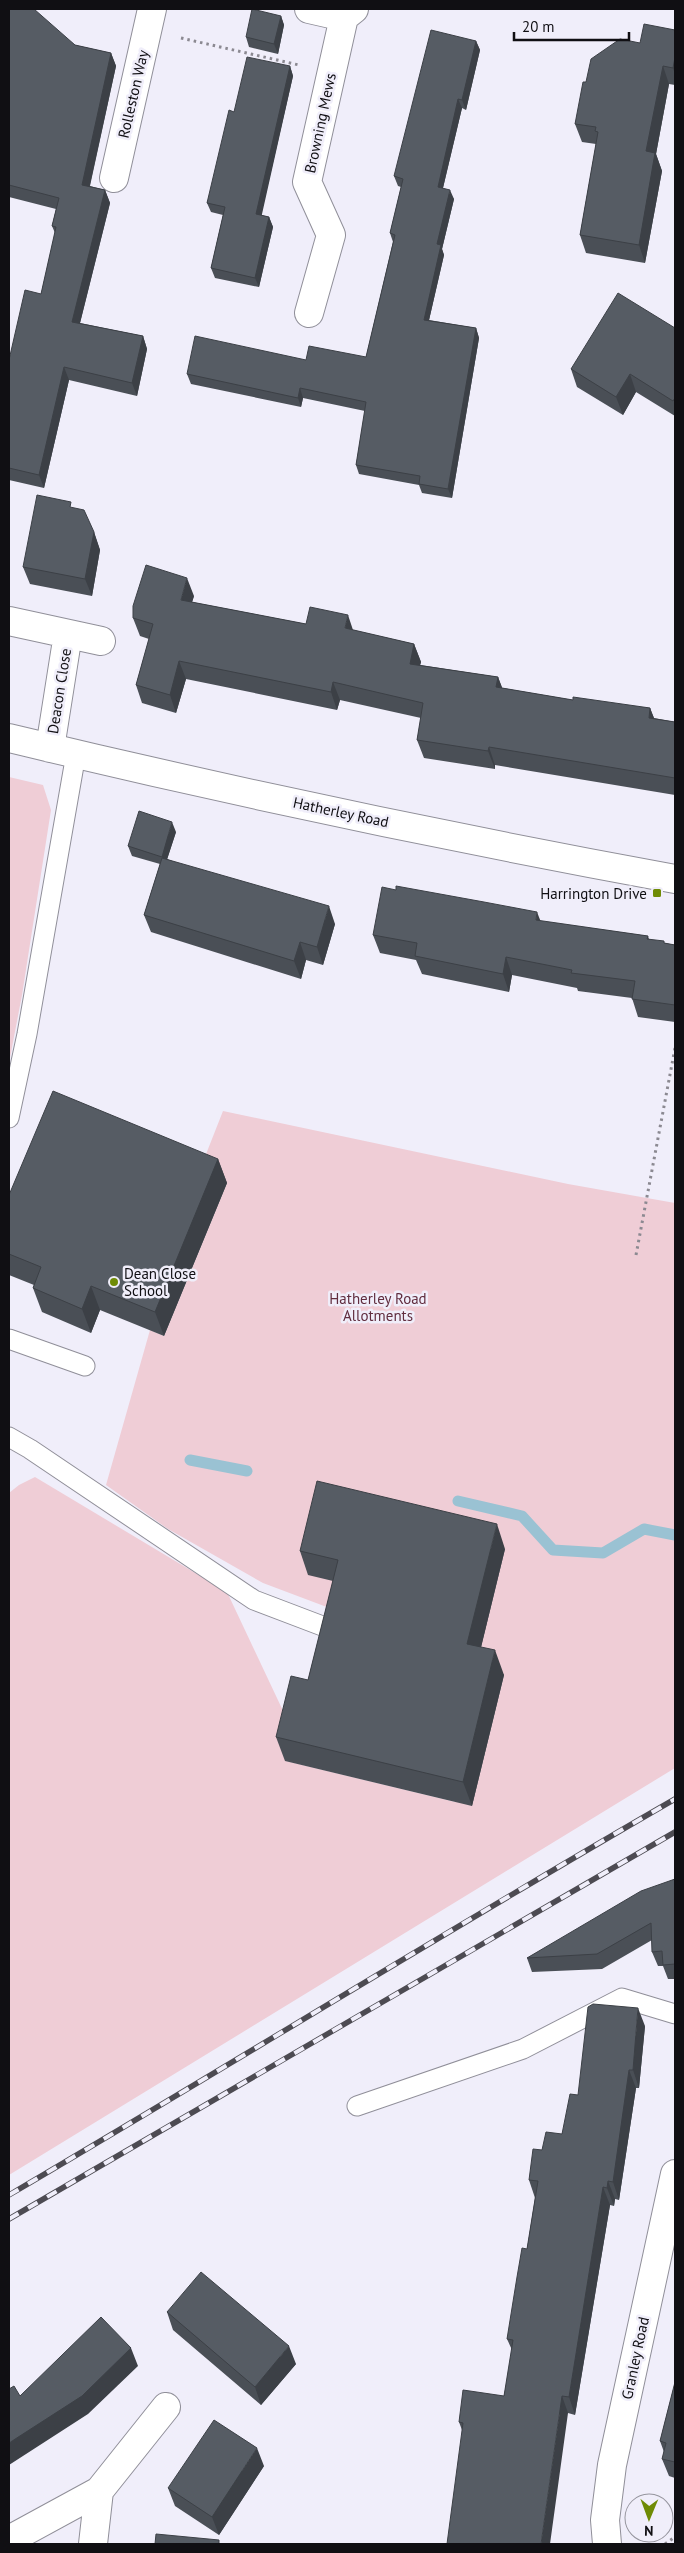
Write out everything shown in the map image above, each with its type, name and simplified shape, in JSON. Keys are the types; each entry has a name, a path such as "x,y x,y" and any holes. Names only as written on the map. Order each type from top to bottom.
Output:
{"street":[{"path":"309,9 349,13"},
{"name":"Browning Mews","path":"309,313 331,235 307,182 331,73 349,13"},
{"name":"Rolleston Way","path":"114,178 150,20"},
{"name":"Deacon Close","path":"9,621 101,641"},
{"name":"Deacon Close","path":"63,751 68,634"},
{"name":"Hatherley Road","path":"9,738 524,850 675,879"},
{"name":"Granley Road","path":"607,2544 605,2520 612,2464 675,2174"},
{"path":"9,2540 99,2492 166,2408"},
{"path":"94,2544 99,2492"}],"lane":[{"path":"9,1118 27,1034 63,751"},
{"path":"9,1339 84,1366"},
{"path":"9,1437 30,1449 254,1600 325,1627"},
{"path":"357,2106 522,2049 622,1998 675,2014"}],"path":[{"path":"150,20 331,73"},
{"path":"636,1255 675,1048"},
{"path":"665,2544 675,2537"}],"green space":[{"path":"9,777 43,785 51,810 22,995 9,1063"},
{"name":"Hatherley Road Allotments","path":"223,1111 568,1184 675,1203 675,1768 9,2175 9,1493 19,1485 35,1477 227,1592 293,1732 286,1761 455,1802 475,1793 504,1675 434,1658 488,1618 505,1548 347,1584 340,1612 263,1583 168,1529 106,1485 150,1330 164,1336 227,1183 199,1172"}],"building":[{"path":"9,9 34,9 75,45 111,53 82,185 105,190 72,322 143,336 132,383 64,367 39,475 9,468 9,360 25,290 41,294 56,227 52,226 59,198 9,185"},
{"path":"252,9 281,16 274,44 246,37"},
{"path":"644,24 675,30 675,57 673,68 663,66 646,151 655,153 639,245 580,235 598,132 595,131 596,127 575,124 583,82 586,82 591,59 620,39 640,43"},
{"path":"431,30 476,41 462,100 458,99 438,187 450,190 437,244 441,245 424,320 476,328 448,489 419,484 420,476 356,465 366,402 300,388 298,398 187,374 195,336 306,360 309,346 366,357 395,235 390,233 403,179 394,176"},
{"path":"247,57 290,66 256,214 269,217 255,278 211,268 225,207 207,203 229,110 234,112"},
{"path":"618,293 675,328 675,398 673,401 630,374 616,397 571,369"},
{"path":"37,495 71,502 70,507 84,510 94,532 85,579 23,567"},
{"path":"146,565 187,578 181,600 306,624 310,607 348,615 345,628 414,644 410,664 498,677 496,687 573,700 573,697 650,708 649,718 675,722 675,778 489,747 488,751 417,740 423,703 333,682 331,692 179,661 170,695 136,685 153,624 133,618 133,606"},
{"path":"139,811 172,822 162,857 128,846"},
{"path":"162,858 329,906 317,947 300,942 294,961 144,915"},
{"path":"396,886 537,912 536,920 648,936 647,939 664,941 664,943 675,945 675,1005 632,999 635,981 571,973 572,970 506,957 503,974 415,956 417,943 373,935 382,887 396,890"},
{"path":"53,1091 218,1159 155,1312 91,1286 82,1309 33,1288 41,1267 9,1254 9,1195"},
{"path":"317,1481 497,1524 467,1644 495,1650 463,1782 276,1737 291,1676 308,1680 338,1560 300,1551"},
{"path":"675,1879 675,1964 663,1965 662,1951 652,1952 651,1923 597,1954 527,1958 641,1891"},
{"path":"593,2004 638,2008 633,2070 629,2070 613,2182 608,2181 607,2188 603,2187 569,2397 562,2396 541,2544 447,2544 463,2423 459,2422 463,2390 504,2396 513,2340 507,2339 522,2248 527,2249 538,2181 529,2180 533,2149 542,2150 546,2132 562,2134 570,2094 578,2095 588,2007"},
{"path":"201,2272 289,2346 255,2387 167,2312"},
{"path":"101,2317 131,2348 82,2396 9,2443 9,2389 14,2386 20,2396"},
{"path":"675,2382 675,2462 662,2459 666,2443 660,2441"},
{"path":"214,2420 257,2448 212,2517 168,2488"},
{"path":"156,2534 219,2540 219,2544 155,2544"}],"waterway":[{"path":"190,1460 247,1471"},
{"path":"458,1501 522,1516 553,1550 603,1553 644,1529 675,1535"}],"railway":[{"path":"9,2195 675,1799"},
{"path":"9,2219 675,1832"}],"place":[{"name":"Harrington Drive","path":"657,893"},
{"name":"Dean Close School","path":"114,1282"}]}
